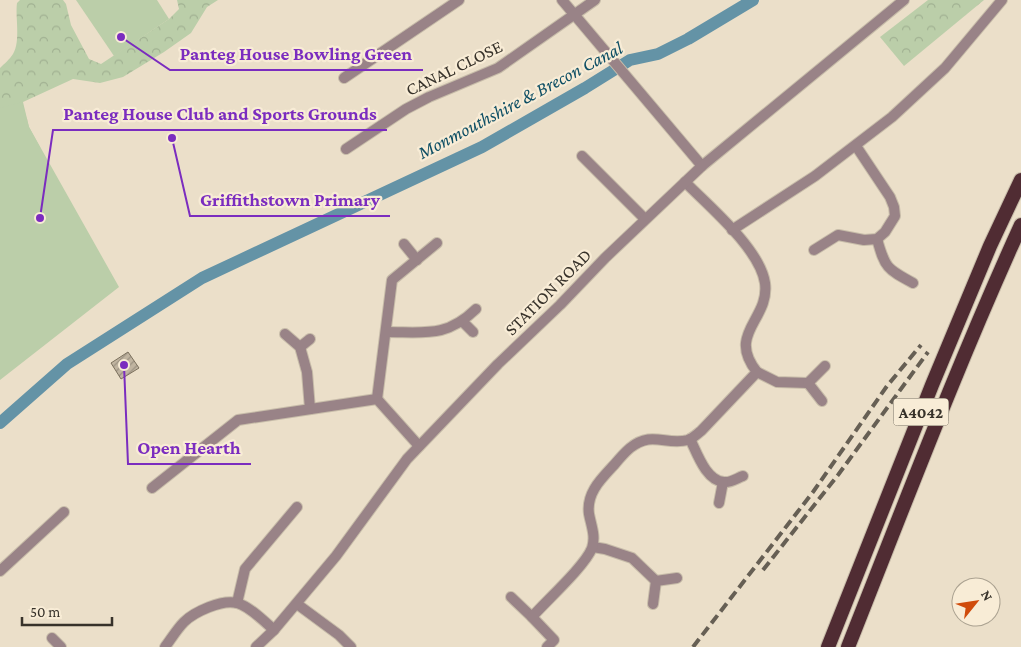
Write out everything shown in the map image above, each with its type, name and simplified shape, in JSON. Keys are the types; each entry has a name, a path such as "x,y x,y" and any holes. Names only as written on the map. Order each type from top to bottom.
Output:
{"highway":[{"name":"A4042","path":"828,647 932,385 990,246 1021,180"},
{"name":"A4042","path":"848,647 948,393 1021,225"}],"street":[{"path":"344,78 459,0"},
{"path":"562,0 702,166"},
{"name":"CANAL CLOSE","path":"346,149 406,109 428,97 498,68 595,0"},
{"name":"STATION ROAD","path":"256,647 297,604 336,556 407,459 498,364 560,305 645,219 702,166 904,0"},
{"path":"732,230 771,206 856,146 892,117 945,68 1002,0"},
{"path":"814,250 838,235 864,240 877,239 882,236 895,216 894,206 880,180 856,146"},
{"path":"582,156 645,219"},
{"path":"685,182 750,250 759,266 765,283 764,298 761,310 750,327 746,338 745,349 750,363 757,372 777,382 808,383 824,366"},
{"path":"877,239 882,257 888,268 913,283"},
{"path":"419,446 377,399 392,280 438,243"},
{"path":"404,244 417,260"},
{"path":"386,332 441,332 463,322 476,309"},
{"path":"463,322 473,332"},
{"path":"285,334 300,347 307,372 310,409"},
{"path":"300,347 310,339"},
{"path":"532,616 586,559 592,547 594,533 589,505 592,492 600,480 629,449 640,442 650,438 678,442 690,439 701,431 757,372"},
{"path":"808,383 822,401"},
{"path":"152,488 238,420 377,399"},
{"path":"690,439 710,475 723,482 732,481 743,476"},
{"path":"719,503 723,482"},
{"path":"237,603 244,569 297,507"},
{"path":"0,570 64,512"},
{"path":"592,547 605,549 632,558 656,580 677,578"},
{"path":"653,604 656,580"},
{"path":"511,597 532,616 554,645"},
{"path":"165,647 184,622 193,615 208,607 223,603 237,603 254,613 274,630"},
{"path":"297,604 339,635 351,647"},
{"path":"52,638 61,647"}],"green space":[{"path":"20,0 63,0 66,4 71,25 89,59 101,64 169,19 179,9 177,0 218,0 207,7 191,33 123,77 100,83 73,79 23,102 29,127 41,149 0,135 0,68 13,54 17,43 17,3"},
{"path":"76,0 157,0 169,19 114,56"},
{"path":"928,0 984,0 904,66 880,37"},
{"path":"22,102 29,127 119,287 0,380 0,108"}],"building":[{"path":"128,352 139,368 121,379 111,363"}],"waterway":[{"name":"Monmouthshire & Brecon Canal","path":"0,423 67,364 202,278 482,147 630,60 658,54 688,39 753,0"}],"railway":[{"path":"693,647 813,492 887,386 921,345"},
{"path":"763,570 838,475 928,352"}],"place":[{"name":"Panteg House Bowling Green","path":"121,37"},
{"name":"Griffithstown Primary","path":"172,138"},
{"name":"Panteg House Club and Sports Grounds","path":"40,218"},
{"name":"Open Hearth","path":"124,365"}]}
